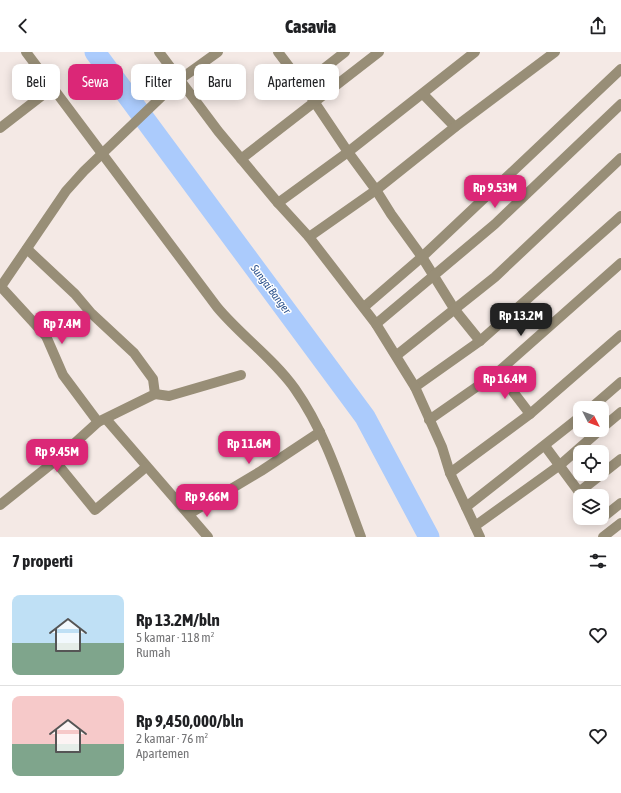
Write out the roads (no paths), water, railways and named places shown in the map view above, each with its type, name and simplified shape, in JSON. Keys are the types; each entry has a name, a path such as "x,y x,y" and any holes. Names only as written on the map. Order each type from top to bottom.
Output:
{"street":[{"path":"26,52 35,64"},
{"path":"159,52 166,64"},
{"path":"186,75 218,52"},
{"path":"278,52 287,64"},
{"path":"330,64 345,52"},
{"path":"241,159 379,52"},
{"path":"278,203 348,152 475,52"},
{"path":"309,237 376,190 455,127 555,52"},
{"path":"364,307 422,256 621,69"},
{"path":"186,94 278,203 309,237 364,307 397,355 416,387 442,447 450,473 480,537"},
{"path":"423,94 455,127"},
{"path":"60,96 217,307 230,323 278,368 295,388 320,432 361,537"},
{"path":"0,128 36,100"},
{"path":"157,100 103,152 66,191 0,288 46,336 63,375 102,421 189,514 208,537"},
{"path":"313,102 422,256 455,310 480,341"},
{"path":"376,324 495,224 621,104"},
{"path":"397,355 495,277 621,158"},
{"path":"416,387 480,341 621,216"},
{"path":"27,249 75,294 91,313 134,354 153,379 155,394"},
{"path":"429,420 498,372 621,264"},
{"path":"450,473 530,414 621,335"},
{"path":"498,372 530,414"},
{"path":"0,505 102,421 155,394 168,396 241,375"},
{"path":"599,401 621,382"},
{"path":"609,422 621,412"},
{"path":"466,507 573,423"},
{"path":"189,514 261,471 320,432"},
{"path":"475,526 560,465 592,437"},
{"path":"545,446 577,489"},
{"path":"587,489 621,459"},
{"path":"55,461 95,510 146,467"},
{"path":"609,512 621,503"},
{"path":"604,525 608,535 621,523"}],"waterway":[{"name":"Sungai Banger","path":"95,52 365,417 429,537"}]}
